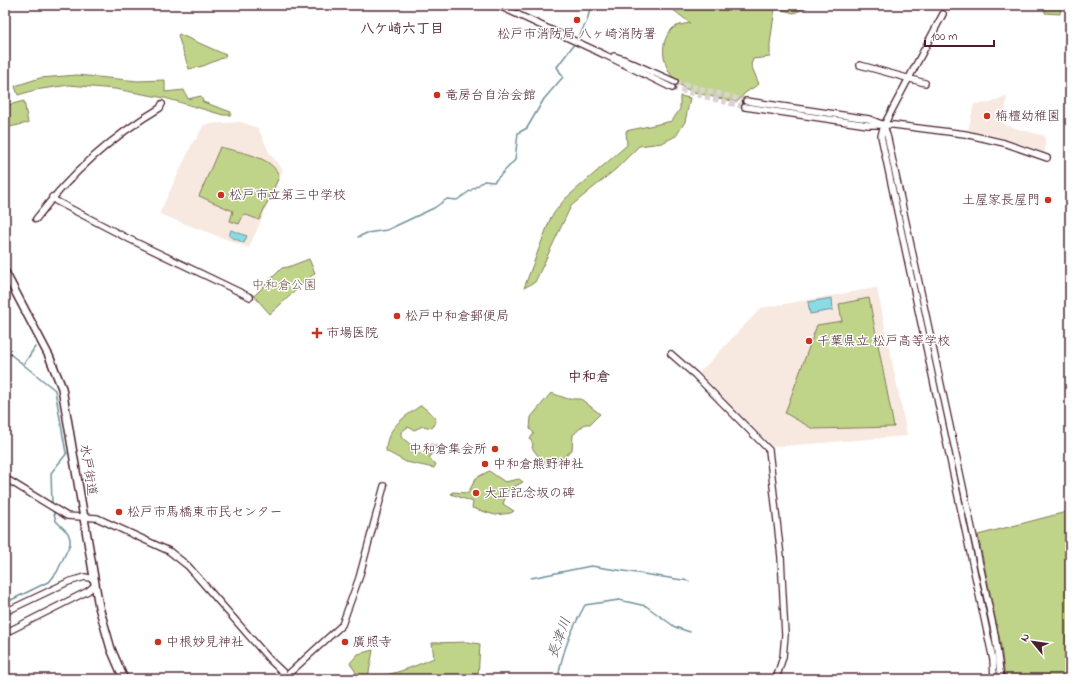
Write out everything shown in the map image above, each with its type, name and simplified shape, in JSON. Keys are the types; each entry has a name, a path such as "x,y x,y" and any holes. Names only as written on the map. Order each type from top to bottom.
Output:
{"highway":[{"name":"水戸街道","path":"5,272 49,356 62,388 94,582 106,634 124,679"}],"street":[{"path":"497,5 605,54 672,88"},
{"path":"942,14 884,125 881,136 993,660 994,679"},
{"path":"605,54 623,59 675,82"},
{"path":"860,65 925,83"},
{"path":"36,219 52,197 96,152 127,128 160,108 162,104"},
{"path":"745,104 869,119 884,125 980,137 1047,158"},
{"path":"884,125 906,220 995,635 1001,679"},
{"path":"52,197 56,201 125,238 250,297"},
{"path":"899,222 906,220"},
{"path":"671,354 695,375 769,450 781,558 785,635 783,656 776,679"},
{"path":"5,478 60,513 69,517 97,518 159,546 183,561 286,678 342,625 359,578 384,486"},
{"path":"5,612 79,578 85,577 94,582 88,591 5,633"},
{"path":"988,637 995,635"}],"shaded area":[{"name":"栴檀幼稚園","path":"1007,95 1004,125 1045,136 1045,153 993,135 968,130 974,104 990,103"},
{"name":"松戸市立第三中学校","path":"241,122 258,128 270,154 283,170 249,248 159,214 194,140 196,140 203,126 207,124"},
{"name":"千葉県立 松戸高等学校","path":"877,288 907,434 906,436 773,447 699,373 761,308"}],"green space":[{"path":"671,5 724,5 723,7 726,5 809,5 808,7 794,13 775,8 770,44 770,57 753,59 751,65 759,84 745,93 737,102 688,90 677,82 671,75 664,59 664,42 673,28 690,23 672,9"},
{"path":"1045,5 1061,5 1060,14 1045,13"},
{"path":"179,34 226,55 225,57 203,66 189,69 178,36"},
{"path":"77,75 138,81 165,80 165,92 184,90 188,99 201,96 203,102 231,112 231,115 223,115 165,98 115,89 69,85 35,90 18,95 15,86 40,78"},
{"path":"680,96 690,98 685,122 676,136 662,143 639,146 616,169 571,206 535,282 524,288 551,217 565,199 627,145 626,131 672,121 680,109"},
{"path":"24,101 28,123 5,128 5,106"},
{"path":"220,147 254,156 270,164 276,170 279,177 259,220 244,214 239,224 230,221 233,211 199,196"},
{"name":"中和倉公園","path":"309,259 315,273 270,314 254,296 282,268"},
{"path":"869,298 894,427 813,429 785,413 817,325 842,321 839,304"},
{"path":"551,393 568,399 581,399 600,414 590,424 585,424 573,435 572,450 553,466 547,467 532,448 533,444 530,439 534,433 530,429 531,417"},
{"path":"420,406 435,417 436,421 432,428 423,426 414,430 408,427 401,432 401,437 410,444 410,450 417,454 431,444 436,446 429,459 436,464 434,468 406,462 386,451 389,436 392,430 402,419"},
{"path":"489,471 505,482 519,479 523,482 508,490 503,504 514,511 511,513 495,515 472,508 473,502 451,494 452,492 468,493 476,478"},
{"path":"1070,511 1070,679 1005,679 1001,646 978,535"},
{"path":"467,642 480,644 478,679 360,679 350,663 358,654 373,650 368,678 377,677 402,671 434,658 432,643"}],"water":[{"path":"231,230 247,236 244,243 229,236"},
{"path":"832,298 833,310 810,314 808,302"}],"waterway":[{"path":"577,40 587,21 591,5"},
{"path":"358,237 367,233 387,230 434,208 447,199 457,200 484,181 494,182 515,160 518,133 527,128 544,99 563,77 557,67 575,43"},
{"path":"24,364 35,347"},
{"path":"5,350 55,390 66,453"},
{"name":"長津川","path":"52,504 51,473 67,453"},
{"name":"長津川","path":"5,603 50,581 57,572 70,544 70,539 68,533 56,521 53,510"},
{"path":"531,578 591,566 689,581"},
{"path":"558,679 568,640 585,605 619,600 646,606 675,627 690,632"}],"tunnel":[{"path":"675,82 746,101"},
{"path":"672,88 745,107"}],"railway":[{"path":"5,670 15,679"}],"place":[{"name":"松戸市消防局 八ヶ崎消防署","path":"577,20"},
{"name":"竜房台自治会館","path":"437,95"},
{"name":"栴檀幼稚園","path":"987,116"},
{"name":"松戸市立第三中学校","path":"221,195"},
{"name":"土屋家長屋門","path":"1048,200"},
{"name":"松戸中和倉郵便局","path":"397,316"},
{"name":"市場医院","path":"317,333"},
{"name":"千葉県立 松戸高等学校","path":"809,341"},
{"name":"中和倉集会所","path":"495,449"},
{"name":"中和倉熊野神社","path":"485,464"},
{"name":"大正記念坂の碑","path":"476,493"},
{"name":"松戸市馬橋東市民センター","path":"119,512"},
{"name":"中根妙見神社","path":"158,642"},
{"name":"廣照寺","path":"345,642"}],"district":[{"name":"八ケ崎六丁目","path":"402,29"},
{"name":"中和倉","path":"589,377"}]}
